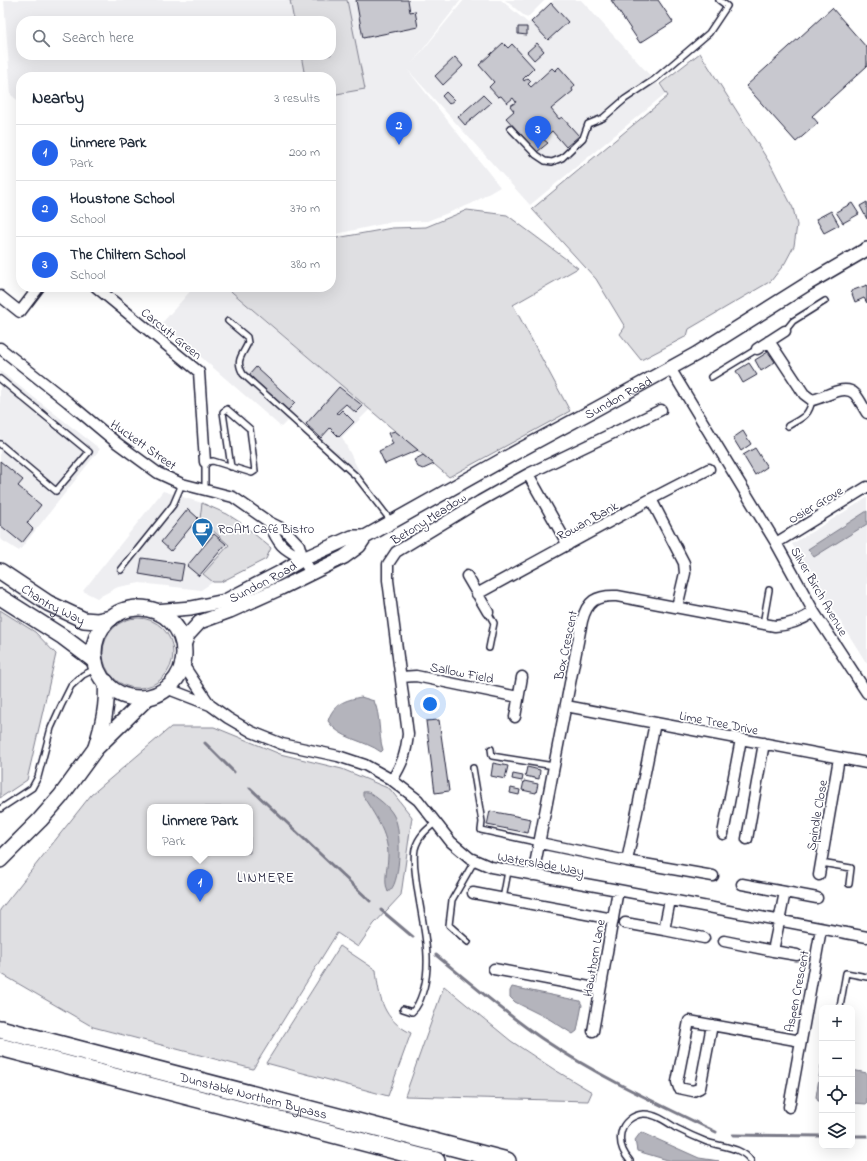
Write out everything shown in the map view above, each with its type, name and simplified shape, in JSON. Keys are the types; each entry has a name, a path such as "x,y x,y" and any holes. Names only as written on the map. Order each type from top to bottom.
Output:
{"highway":[{"name":"Dunstable Northern Bypass","path":"0,1029 507,1161"},
{"name":"Dunstable Northern Bypass","path":"0,1047 436,1161"}],"main road":[{"name":"Chantry Way","path":"0,571 48,603 84,620 96,621 111,618"},
{"name":"Chantry Way","path":"0,597 62,638 96,664"},
{"path":"132,609 144,609 155,611 164,616 177,629 184,644 184,654 178,674 166,688 147,698 134,699 122,696 113,690 106,682 96,664 94,653 97,638 105,623 111,618 121,612 132,609"},
{"path":"96,748 106,711 106,682"},
{"path":"0,860 40,820 61,796 96,748 147,698"}],"street":[{"name":"Sundon Road","path":"184,644 188,635 200,622 230,611 311,574 349,554 359,546 365,538 392,522 696,354 807,284 867,249"},
{"path":"0,296 20,312 35,292"},
{"name":"Carcutt Green","path":"102,292 199,372 206,462"},
{"path":"757,349 785,331"},
{"path":"769,341 804,394 812,400 841,389 850,390 856,395 867,413"},
{"name":"Huckett Street","path":"0,348 117,443 158,473 182,484 233,498 268,522 275,538 286,550 303,559"},
{"name":"Silver Birch Avenue","path":"670,368 732,472 752,492 759,503 761,519 814,612 867,693"},
{"name":"Betony Meadow","path":"392,780 404,759 408,739 388,580 388,564 396,552 528,474 661,410"},
{"name":"Rowan Bank","path":"477,594 709,469"},
{"path":"528,474 568,545"},
{"name":"Osier Grove","path":"776,543 867,487"},
{"path":"651,499 684,563 684,573 677,607"},
{"name":"Sundon Road","path":"155,611 191,608 225,601 282,572 303,559 352,537 365,538"},
{"path":"303,559 311,574"},
{"path":"467,576 488,612"},
{"name":"Box Crescent","path":"533,875 582,621 585,611 592,602 597,598 606,595 617,596 775,626 787,626 814,612"},
{"name":"Waterslade Way","path":"182,663 210,705"},
{"name":"Sallow Field","path":"401,677 416,676 518,697"},
{"path":"515,717 522,677"},
{"name":"Waterslade Way","path":"166,688 210,705 228,718 252,732 282,744 338,756 365,765 392,780 418,800 451,842 470,858 491,868 618,890 867,937"},
{"name":"Lime Tree Drive","path":"566,706 867,763"},
{"path":"627,861 655,723"},
{"path":"723,834 741,739"},
{"path":"747,840 764,743"},
{"name":"Spindle Close","path":"819,875 839,758"},
{"path":"540,843 627,861 713,876"},
{"path":"742,884 817,898"},
{"name":"Hawthorn Lane","path":"593,1031 618,890"},
{"path":"773,951 785,892"},
{"path":"473,893 613,919"},
{"path":"664,930 670,900"},
{"path":"625,923 704,938"},
{"name":"Aspen Crescent","path":"712,1025 700,1088 693,1092 679,1088 678,1082 689,1020 801,1041 822,929"},
{"path":"724,941 797,955"},
{"path":"494,969 600,989"},
{"path":"789,1107 801,1041"}],"lane":[{"path":"510,128 536,155 545,161 552,162 562,158 583,138 588,124 603,118 625,99 655,79 709,33 727,6 719,0"},
{"path":"785,331 793,321 825,301"},
{"path":"228,321 247,337 248,343 238,363 243,374 357,477 392,522"},
{"path":"711,377 757,349"},
{"path":"0,380 89,452 56,491 0,444"},
{"path":"788,426 807,414 812,400"},
{"path":"205,490 206,462 213,461 231,467 252,474 255,471 250,429 227,409 222,412 231,467"},
{"path":"121,570 173,505 182,484"},
{"path":"763,624 769,590"},
{"path":"488,612 494,623 489,648"},
{"path":"0,809 32,788 38,777 51,728 60,706 71,686 96,664"},
{"path":"491,749 492,756 554,766"},
{"path":"473,768 482,822 481,830 540,843"},
{"path":"403,1009 412,1012 417,1007 427,976 428,962 418,900 414,858 421,836 435,822"},
{"path":"468,942 449,924 452,900 475,860"},
{"path":"821,863 851,868 848,884"},
{"path":"503,899 508,870"},
{"path":"840,1005 846,973 867,977"},
{"path":"630,1161 622,1150 620,1139 621,1131 625,1123 634,1116 644,1114 659,1118 677,1129 706,1142 741,1152 748,1156 751,1161"}],"shaded area":[{"path":"4,0 461,0 410,66 464,0 501,0 528,23 554,0 581,0 666,93 530,205 407,69 500,187 471,204 427,221 392,222 336,234 336,72 16,72 16,99 11,95"},
{"path":"290,0 347,0 365,89 336,94 336,72 304,72 302,60 336,60 336,16 293,16"},
{"path":"505,0 545,0 527,18"},
{"path":"700,53 771,165 793,208 797,225 794,246 785,263 771,281 689,329 687,336 641,360 620,334 625,327 596,279 532,209 668,96 660,84"},
{"path":"467,210 507,215 578,268 513,305 570,411 449,477 232,292 336,292 336,238 392,228 426,227"},
{"path":"190,292 231,292 370,409 342,437 361,475 293,415 281,427 162,323"},
{"path":"0,371 100,449 19,551 0,539"},
{"path":"163,491 202,503 200,519 229,545 203,574 213,582 201,590 140,583 118,587 97,598 83,591"},
{"path":"867,498 867,664 792,544"},
{"path":"202,503 227,514 241,523 271,548 266,559 221,582 213,582 203,574 229,545 200,519"},
{"path":"867,511 867,524 814,557 808,549"},
{"path":"0,610 35,632 56,654 27,780 0,798"},
{"path":"131,618 145,618 158,624 167,633 171,639 173,653 171,667 163,678 152,686 145,688 131,688 124,686 113,678 105,667 103,660 103,646 105,639 113,628 124,620"},
{"path":"361,697 374,701 379,719 380,738 383,750 381,752 375,748 345,736 328,721 333,710 340,704 345,701"},
{"path":"171,727 214,727 280,754 342,769 390,789 412,817 401,895 374,924 358,947 337,933 253,1069 93,1027 0,973 0,910 91,795"},
{"path":"363,792 370,793 391,811 395,817 398,828 398,871 392,888 388,892 386,883 388,855 386,839 380,824 363,796"},
{"path":"340,946 376,970 381,999 388,1015 394,1022 411,1033 388,1096 266,1063"},
{"path":"444,986 511,1041 592,1092 588,1101 405,1096"},
{"path":"512,987 580,1001 582,1005 577,1031 573,1034 549,1019 515,1002 510,997"},
{"path":"855,1071 867,1073 867,1104 855,1103"},
{"path":"819,1078 819,1101 816,1097"},
{"path":"641,1132 699,1158 719,1161 671,1161 637,1151 635,1140"}],"building":[{"path":"356,0 408,0 410,12 415,11 418,27 363,38"},
{"path":"611,0 658,0 673,22 640,43"},
{"path":"551,3 568,22 548,40 531,22"},
{"path":"832,8 867,48 867,66 812,116 818,123 796,142 746,86"},
{"path":"518,27 527,27 527,35 518,34"},
{"path":"503,43 508,48 512,44 534,68 523,79 524,81 528,78 531,81 528,84 531,87 552,68 555,71 559,67 575,85 572,89 573,91 551,109 559,119 562,117 579,136 566,147 552,131 543,139 548,143 537,152 506,118 514,111 510,106 516,102 513,98 507,103 501,96 498,97 489,87 494,82 479,65"},
{"path":"537,43 544,51 534,60 527,52"},
{"path":"455,57 463,66 443,85 435,76"},
{"path":"446,92 454,100 449,104 442,96"},
{"path":"483,95 491,103 465,125 458,117"},
{"path":"867,202 867,219 860,206"},
{"path":"852,203 859,214 843,223 836,212"},
{"path":"831,211 839,225 824,233 816,219"},
{"path":"867,285 867,303 864,298 855,302 851,291"},
{"path":"768,352 775,362 761,371 755,360"},
{"path":"749,363 757,375 743,383 736,371"},
{"path":"256,367 295,403 288,410 249,375"},
{"path":"339,387 363,406 356,413 346,404 336,413 338,414 342,410 354,422 339,437 330,428 321,438 306,424"},
{"path":"395,431 418,450 385,464 379,451 393,444 388,433"},
{"path":"743,431 751,444 741,451 733,438"},
{"path":"755,448 767,467 755,475 743,455"},
{"path":"423,455 434,464 423,469 418,467 414,460"},
{"path":"0,461 23,480 18,486 41,505 27,523 33,529 22,543 0,525"},
{"path":"188,509 198,518 171,551 161,542"},
{"path":"214,534 226,544 199,576 187,566"},
{"path":"142,558 184,564 181,581 139,574"},
{"path":"439,720 449,791 435,793 426,721"},
{"path":"493,763 508,766 505,779 491,776"},
{"path":"527,767 540,770 539,779 525,776"},
{"path":"513,774 523,776 522,781 512,779"},
{"path":"524,781 538,784 536,793 522,790"},
{"path":"511,788 520,790 519,795 510,793"},
{"path":"490,811 531,819 528,833 487,825"}],"waterway":[{"path":"205,743 234,772"},
{"path":"250,788 370,901"},
{"path":"381,910 413,937"},
{"path":"436,955 488,998 541,1038 583,1064 627,1088 716,1132"},
{"path":"733,1135 819,1136"},
{"path":"855,1136 867,1136"}],"place":[{"name":"Houstone School","path":"399,145"},
{"name":"The Chiltern School","path":"538,149"},
{"name":"ROAM Café Bistro","path":"203,548"},
{"name":"Linmere Park","path":"200,902"}],"district":[{"name":"LINMERE","path":"266,877"}]}
